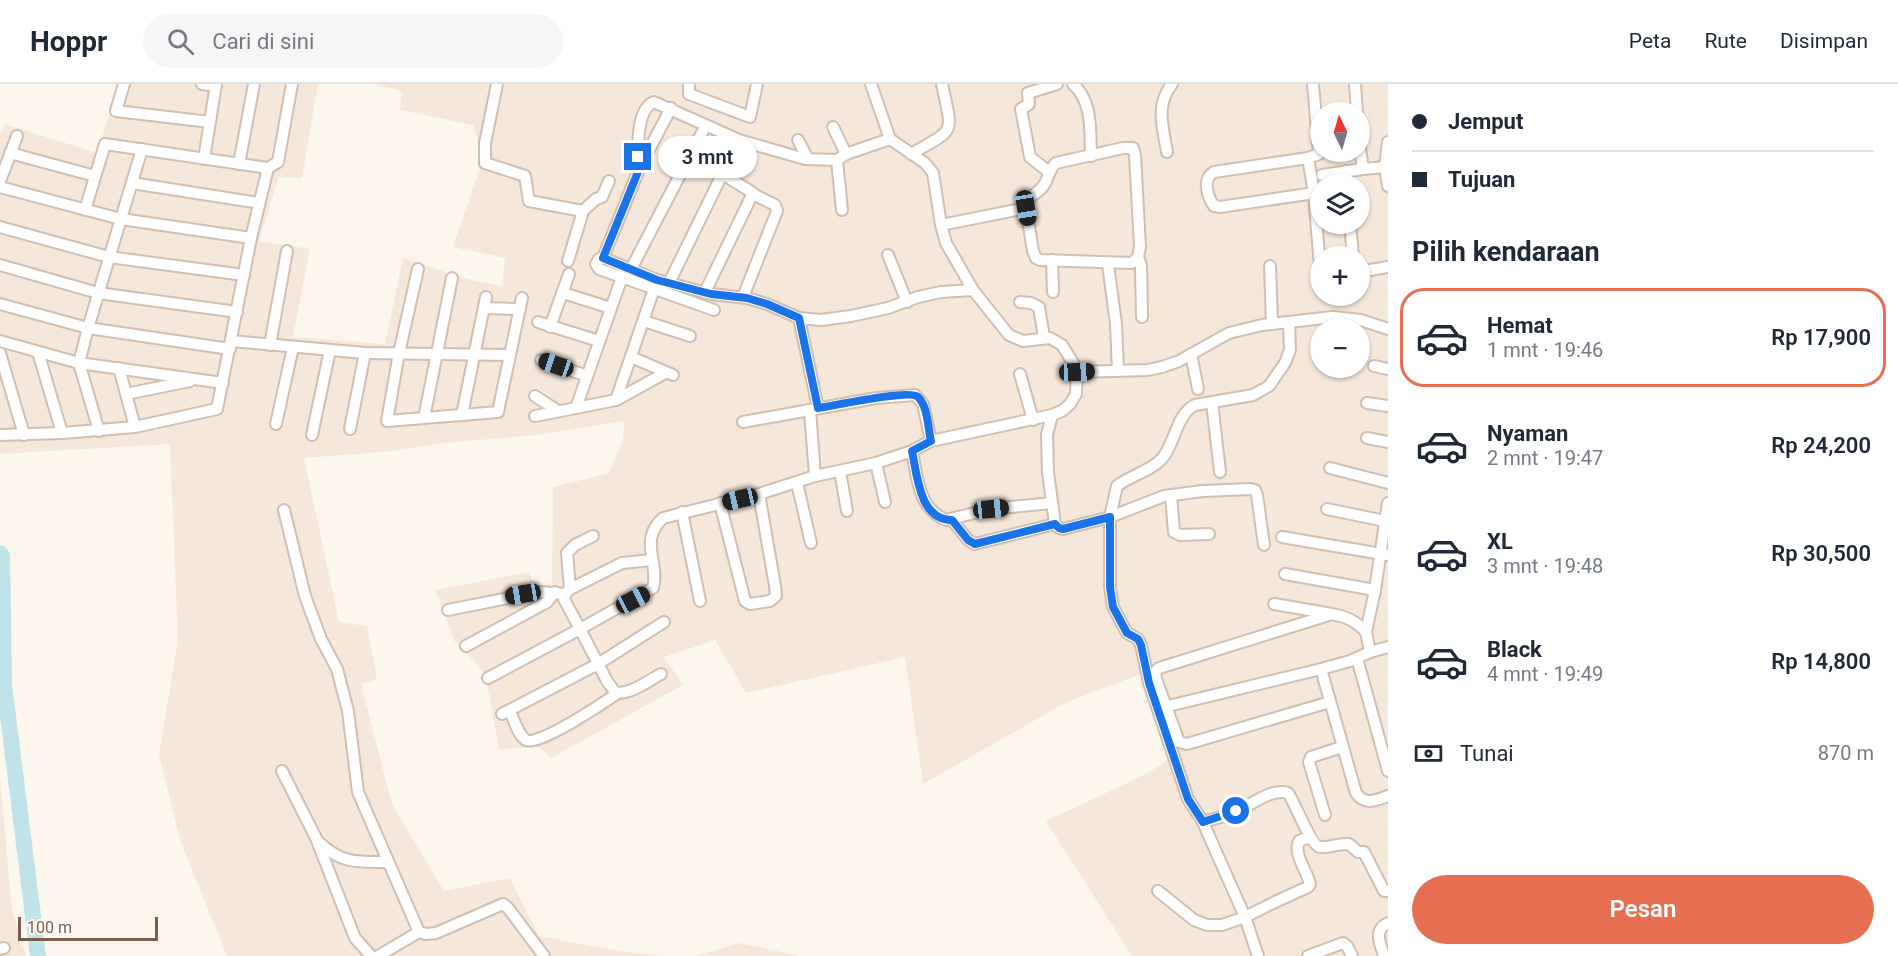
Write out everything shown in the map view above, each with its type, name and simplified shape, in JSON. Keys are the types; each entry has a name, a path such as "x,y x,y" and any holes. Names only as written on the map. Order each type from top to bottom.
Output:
{"street":[{"path":"124,84 116,111 210,122"},
{"path":"202,84 216,85 204,159"},
{"path":"239,164 254,84"},
{"path":"85,210 105,144 268,168 278,162 292,84"},
{"path":"497,84 485,143 485,163 525,176 529,201 583,211"},
{"path":"689,84 689,94 750,117 757,84"},
{"path":"488,678 651,590 654,585 651,534 656,524 663,518 759,494 815,476 876,463 912,451 931,441 1052,416 1062,411 1074,399 1077,372 1062,345 1050,338 1023,341 1009,335 973,290 959,262 946,243 933,173 925,162 890,139 871,84"},
{"path":"911,154 943,137 949,130 950,120 942,84"},
{"path":"1049,172 1030,157 1021,109 1029,104 1028,93 1057,84"},
{"path":"1073,84 1088,104 1091,156"},
{"path":"1167,152 1162,103 1165,93 1172,84"},
{"path":"1313,84 1313,102"},
{"path":"1355,84 1356,102"},
{"path":"640,167 638,146 645,108 655,102 739,140 808,159 842,157 890,139"},
{"path":"671,108 640,167 603,258 599,259 596,264 599,269 655,284 669,283 705,292 743,297 767,304 799,318 821,320 841,318 941,292 973,290"},
{"path":"631,269 706,125"},
{"path":"833,127 842,157 842,210"},
{"path":"0,180 17,136"},
{"path":"669,283 739,140"},
{"path":"798,140 808,159"},
{"path":"1388,142 1385,167 1388,186"},
{"path":"1127,147 1134,150 1140,247 1136,261 1128,265 1035,258 1026,208 1030,197 1045,184 1049,172 1056,163 1127,147"},
{"path":"99,430 79,363 142,149"},
{"path":"10,153 95,176"},
{"path":"1310,157 1214,172 1208,176 1207,186 1212,203 1221,207 1310,194"},
{"path":"1362,162 1363,169"},
{"path":"1324,174 1385,167"},
{"path":"0,435 135,427 217,409 251,238 268,168"},
{"path":"721,173 775,205 777,211 743,297"},
{"path":"568,261 583,211 596,199 602,197 609,181"},
{"path":"132,183 259,203"},
{"path":"0,187 121,219 251,238"},
{"path":"705,292 753,194"},
{"path":"941,225 1026,208"},
{"path":"0,227 109,257 244,275"},
{"path":"270,345 287,251"},
{"path":"888,255 907,302"},
{"path":"1138,257 1141,266 1142,317"},
{"path":"603,258 631,269 655,284 714,310"},
{"path":"1052,260 1053,292"},
{"path":"1108,264 1116,324 1118,371"},
{"path":"0,265 98,293 237,312"},
{"path":"1270,266 1272,324"},
{"path":"1370,270 1388,267"},
{"path":"418,269 399,353 387,421 462,415 498,412 521,303 485,302 462,415"},
{"path":"550,327 569,274"},
{"path":"576,408 622,277"},
{"path":"424,418 452,278"},
{"path":"616,400 655,284"},
{"path":"563,293 611,308"},
{"path":"1020,302 1032,303 1039,307 1044,337"},
{"path":"0,304 88,328 230,345 270,345 365,353 510,355"},
{"path":"1077,372 1162,368 1229,333 1272,324 1334,317 1361,320 1388,329"},
{"path":"799,318 814,409 815,476"},
{"path":"644,321 690,336"},
{"path":"538,322 599,341"},
{"path":"1288,323 1290,350 1269,386 1253,395 1195,405 1187,409 1163,458 1118,486 1110,517 1110,587 1113,607 1127,633 1138,639 1141,645 1149,683 1179,742 1186,744 1330,702"},
{"path":"0,341 79,363 223,383"},
{"path":"276,424 293,347"},
{"path":"312,435 330,350"},
{"path":"38,352 62,433"},
{"path":"0,353 24,435"},
{"path":"350,429 365,353"},
{"path":"1191,354 1198,389"},
{"path":"535,416 616,400 669,374 631,357"},
{"path":"541,360 587,376"},
{"path":"1374,366 1388,369"},
{"path":"119,368 135,427"},
{"path":"1020,374 1033,420"},
{"path":"126,394 199,380"},
{"path":"742,422 876,398 915,395 923,404 931,441"},
{"path":"535,396 558,411"},
{"path":"1212,402 1220,472"},
{"path":"1367,403 1388,406"},
{"path":"1052,416 1047,435 1052,503 1055,524 1059,528 1063,529 1110,517 1140,504 1171,495 1203,491 1255,490 1264,544"},
{"path":"1367,438 1388,442"},
{"path":"912,451 924,500 933,513 940,517 952,520 991,509 1052,503"},
{"path":"876,463 885,502"},
{"path":"1330,468 1388,483"},
{"path":"840,471 847,512"},
{"path":"797,483 812,543"},
{"path":"720,503 745,601 750,604 770,601 776,596 775,586 759,494"},
{"path":"1171,495 1174,532 1180,535 1209,534"},
{"path":"1370,652 1366,632 1384,554 1388,503"},
{"path":"1327,509 1386,519"},
{"path":"284,510 305,596 321,639 337,669 346,700 358,792 419,932"},
{"path":"682,512 700,601"},
{"path":"952,520 968,540 975,544 1055,524"},
{"path":"593,536 575,545 567,553 564,599 598,664 613,690 618,693"},
{"path":"1282,537 1384,554"},
{"path":"466,646 563,592 622,563 652,560"},
{"path":"1285,574 1375,590"},
{"path":"448,610 523,594 563,592"},
{"path":"1274,604 1347,617 1357,622 1366,632"},
{"path":"1258,956 1245,917 1203,822 1188,799 1162,707 1155,672 1159,668 1332,614"},
{"path":"661,674 628,692 618,693 561,728 532,741 522,735 506,713 598,664 664,622"},
{"path":"1162,707 1321,669 1388,646"},
{"path":"1357,658 1388,771"},
{"path":"1321,669 1342,747 1359,797 1366,802 1372,802 1388,796"},
{"path":"1325,815 1309,762 1315,754 1342,747"},
{"path":"282,771 316,838 355,938 371,956"},
{"path":"1203,822 1236,811 1267,795 1281,791 1288,793 1317,847 1349,844 1358,852 1364,852 1384,891 1388,891"},
{"path":"1158,891 1194,920 1207,925 1222,925 1245,917 1308,887 1310,884 1297,846 1299,840 1310,837"},
{"path":"316,838 330,853 343,859 388,862"},
{"path":"378,956 419,932 436,933 503,904 544,956"},
{"path":"1384,956 1378,932 1388,923"},
{"path":"1308,956 1343,943 1352,956"}],"shaded area":[{"path":"119,84 318,84 302,178 279,177 259,241 310,249 293,337 385,344 403,258 463,278 502,286 505,258 453,247 483,159 473,125 400,110 402,91 373,84 1388,84 1388,956 1132,956 1046,821 1144,775 1178,754 1146,672 1067,702 923,784 905,657 746,693 715,640 664,657 683,685 551,758 539,747 499,749 486,678 479,666 455,642 435,590 529,572 536,588 552,583 553,487 609,473 622,443 625,421 536,435 304,458 339,622 367,626 377,679 361,684 392,804 444,891 510,878 539,936 613,950 663,956 227,956 180,840 159,755 178,639 170,444 0,454 0,134 5,124 97,153"},
{"path":"0,779 12,910 26,956 0,956"},
{"path":"739,943 796,955 798,956 696,956"}],"waterway":[{"path":"0,553 2,556 4,684 38,956"}],"route":[{"path":"638,157 640,167 603,258 657,280 711,294 747,298 799,318 818,408 908,394 919,398 923,404 931,441 912,451 921,492 933,513 946,520 952,520 968,540 975,544 1055,524 1063,529 1110,517 1110,587 1113,607 1127,633 1138,639 1141,645 1149,683 1188,799 1203,822 1236,811"}]}
